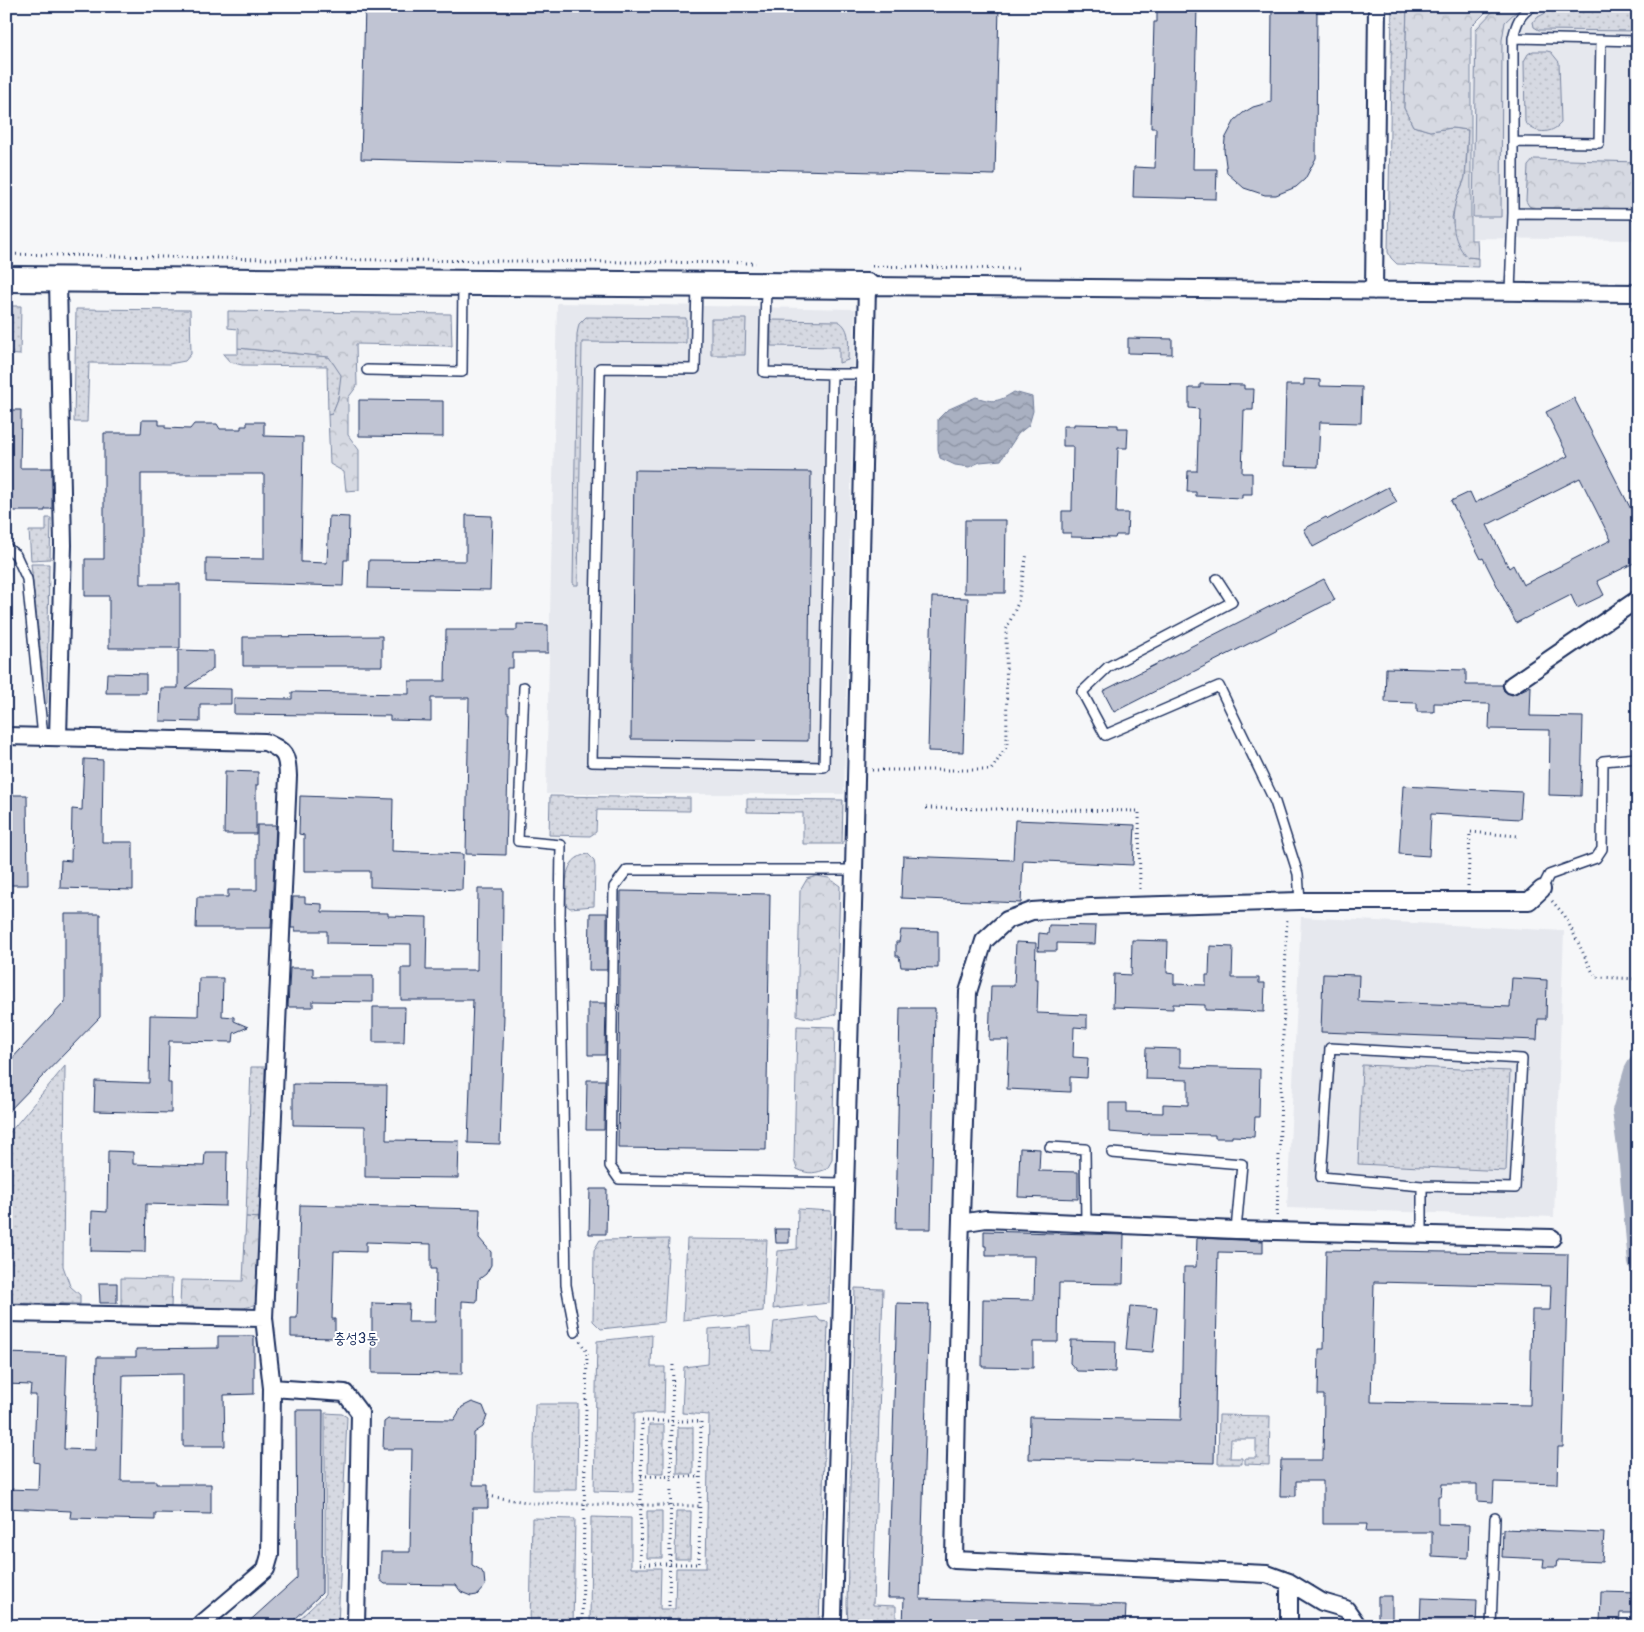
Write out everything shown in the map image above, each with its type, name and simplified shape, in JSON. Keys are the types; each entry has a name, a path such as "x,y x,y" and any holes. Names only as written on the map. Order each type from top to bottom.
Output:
{"main road":[{"path":"6,279 867,286"}],"street":[{"path":"1374,290 1377,6"},
{"path":"50,737 63,545 58,280"},
{"path":"831,1626 833,1616 854,870 867,286 1638,292"},
{"path":"1512,685 1638,599"},
{"path":"6,736 265,742 280,749 288,761 264,1318 272,1388 270,1555 266,1569 199,1626"},
{"path":"1358,1626 1346,1609 1322,1602 1289,1582 1267,1574 954,1560 968,992 984,941 1007,920 1032,911 1091,906 1140,905 1529,901 1542,889"},
{"path":"961,1223 986,1219 1236,1230 1552,1238"},
{"path":"6,1312 264,1318"},
{"path":"272,1388 345,1393 360,1413 356,1626"},
{"path":"1289,1582 1289,1626"}],"lane":[{"path":"1510,292 1513,214 1513,38 1515,25 1525,10 1533,6"},
{"path":"1513,38 1638,41"},
{"path":"1513,142 1599,143 1601,40"},
{"path":"1513,214 1638,214"},
{"path":"367,370 462,372 463,283"},
{"path":"697,285 695,369 600,368 592,762 824,767 832,374"},
{"path":"766,286 764,372 865,374"},
{"path":"6,547 16,554 26,579 50,737"},
{"path":"1217,580 1232,602 1108,668 1082,692 1105,736 1219,686 1275,802 1298,874 1293,902"},
{"path":"524,687 518,841 561,845 560,916 566,1285 575,1332"},
{"path":"1542,889 1548,875 1596,858 1602,849 1603,761 1638,758"},
{"path":"844,1183 619,1179 610,1166 614,887 627,870 854,870"},
{"path":"1330,1048 1522,1059 1515,1188 1422,1186 1322,1177 1330,1048"},
{"path":"1050,1147 1085,1149 1086,1223"},
{"path":"1112,1153 1242,1164 1236,1230"},
{"path":"1422,1186 1422,1234"},
{"path":"1490,1626 1495,1518"}],"path":[{"path":"856,770 991,770 1007,746 1006,630 1018,603 1027,553"},
{"path":"926,808 1139,811 1140,905"},
{"path":"1467,902 1470,832 1518,836"},
{"path":"1542,889 1565,916 1596,977 1638,979"},
{"path":"1277,1230 1293,902"},
{"path":"575,1332 587,1352 582,1626"},
{"path":"669,1606 673,1362"},
{"path":"642,1420 701,1421 700,1564 640,1564 641,1476 642,1420"},
{"path":"641,1476 700,1477"},
{"path":"488,1496 533,1503 700,1506"}],"shaded area":[{"path":"1494,6 1638,6 1638,240 1472,238 1473,28"},
{"path":"557,303 855,309 844,794 546,794"},
{"path":"1301,917 1564,931 1554,1217 1287,1208"}],"green space":[{"path":"1392,6 1407,6 1404,108 1413,126 1430,131 1452,128 1468,130 1465,178 1457,197 1452,218 1467,257 1478,258 1478,267 1397,264 1388,252"},
{"path":"1407,6 1492,6 1471,27 1471,240 1477,240 1478,258 1467,257 1462,250 1455,235 1453,219 1455,203 1465,177 1468,130 1452,128 1430,131 1413,126 1404,108"},
{"path":"1498,6 1522,6 1505,22 1502,40 1501,217 1473,217 1476,29"},
{"path":"1559,6 1638,6 1638,31 1539,30 1534,27 1533,22 1536,18"},
{"path":"1533,51 1551,52 1559,62 1561,123 1552,130 1543,132 1533,129 1525,122 1524,61 1528,54"},
{"path":"1534,159 1638,162 1638,211 1535,209 1529,206 1526,201 1528,166"},
{"path":"6,306 21,306 20,355 6,354"},
{"path":"76,309 190,310 191,354 185,361 169,364 89,363 87,422 74,422"},
{"path":"228,311 451,314 452,346 356,344 357,386 348,398 348,435 359,450 359,490 346,491 344,472 330,464 328,415 332,414 338,399 341,375 329,357 238,348 238,329 228,328"},
{"path":"586,317 686,318 686,343 582,342 578,585 573,585 577,334 579,324"},
{"path":"711,319 746,319 745,355 711,355"},
{"path":"771,320 838,321 847,333 849,344 848,360 839,363 839,347 771,346"},
{"path":"238,348 330,357 342,375 338,399 332,414 328,415 327,366 242,365 230,362 223,354 238,354"},
{"path":"46,518 51,518 50,559 31,560 29,531 46,531"},
{"path":"31,564 49,564 47,703 43,707 43,674"},
{"path":"550,796 690,798 690,811 597,810 596,832 590,836 549,835"},
{"path":"747,799 843,800 842,844 803,844 803,813 747,812"},
{"path":"588,854 594,860 595,867 594,906 570,908 566,905 567,874 574,861"},
{"path":"817,876 829,878 840,886 836,1014 827,1017 811,1018 797,1015 800,891 807,879"},
{"path":"797,1026 835,1027 832,1160 827,1169 812,1173 797,1169 794,1160"},
{"path":"1362,1065 1510,1071 1506,1171 1358,1164"},
{"path":"65,1066 63,1266 70,1286 80,1295 80,1304 6,1303 6,1137"},
{"path":"251,1067 265,1067 260,1218 246,1217"},
{"path":"798,1209 831,1211 829,1303 773,1309 778,1251 797,1249"},
{"path":"246,1217 260,1218 257,1300 251,1306 242,1308 180,1307 181,1280 243,1281"},
{"path":"669,1239 664,1322 601,1329 593,1321 594,1250 600,1240"},
{"path":"687,1239 767,1240 763,1311 683,1320"},
{"path":"121,1278 172,1279 171,1307 121,1306"},
{"path":"855,1288 883,1289 873,1605 896,1606 896,1626 849,1626 848,1624"},
{"path":"817,1317 820,1321 828,1322 819,1626 590,1626 591,1517 631,1518 631,1568 661,1568 660,1609 675,1609 676,1568 706,1568 709,1415 682,1413 684,1367 708,1364 709,1329 750,1326 751,1350 771,1351 774,1322"},
{"path":"652,1335 651,1367 665,1367 664,1413 634,1413 633,1492 594,1491 597,1341"},
{"path":"535,1404 578,1404 577,1490 533,1490"},
{"path":"325,1413 342,1414 347,1417 338,1626 292,1626 325,1595"},
{"path":"1219,1415 1270,1416 1269,1465 1245,1464 1245,1458 1256,1458 1256,1439 1231,1439 1230,1458 1242,1458 1242,1464 1218,1464"},
{"path":"649,1425 664,1425 664,1473 648,1473"},
{"path":"678,1427 693,1427 693,1474 677,1474"},
{"path":"647,1511 662,1511 662,1558 647,1558"},
{"path":"676,1511 691,1511 690,1559 675,1559"},
{"path":"532,1518 575,1519 573,1626 530,1626"}],"water":[{"path":"1014,392 1032,397 1033,411 1029,425 1018,434 1001,460 980,462 969,467 955,465 940,458 938,449 938,419 947,410 976,397 996,400"}],"building":[{"path":"365,6 999,6 995,175 361,159"},
{"path":"1157,6 1197,6 1193,169 1217,169 1216,199 1133,197 1134,167 1155,168 1156,128 1151,128 1154,22 1157,22"},
{"path":"1272,6 1317,6 1316,158 1305,179 1296,187 1276,195 1265,195 1244,188 1227,173 1224,150 1225,139 1235,120 1253,107 1271,102"},
{"path":"1128,338 1172,339 1172,354 1128,353"},
{"path":"1304,379 1320,380 1320,386 1362,387 1361,423 1320,422 1318,467 1284,466 1286,385 1304,385"},
{"path":"1200,384 1244,385 1244,389 1254,389 1253,410 1244,410 1242,473 1252,473 1252,494 1242,494 1242,498 1196,496 1196,492 1187,492 1188,471 1197,471 1199,409 1189,408 1189,388 1200,388"},
{"path":"1574,398 1638,523 1638,561 1597,581 1604,595 1577,608 1571,595 1516,623 1451,501 1470,492 1475,503 1568,456 1546,412","holes":["1580,478 1611,540 1523,585 1513,565 1509,568 1487,525"]},
{"path":"359,400 443,401 443,437 359,436"},
{"path":"6,410 21,410 20,468 52,468 52,509 45,509 45,511 6,511"},
{"path":"142,420 159,420 159,425 165,425 165,428 190,429 194,424 217,424 220,429 241,429 241,426 247,426 247,422 264,422 264,436 303,437 301,562 327,563 329,516 349,517 348,560 344,560 343,586 206,582 206,558 264,559 264,474 141,474 141,584 180,584 180,648 109,648 109,596 85,596 85,559 104,559 104,433 141,433"},
{"path":"1074,424 1118,425 1118,428 1128,428 1127,448 1118,448 1116,513 1128,513 1127,535 1116,535 1115,538 1071,537 1071,533 1062,533 1062,511 1072,511 1073,446 1063,446 1063,426 1074,426"},
{"path":"634,470 811,472 808,741 631,739"},
{"path":"1388,487 1397,502 1313,547 1304,529 1326,517 1328,519"},
{"path":"466,515 492,516 490,590 368,588 369,560 466,561"},
{"path":"965,520 1006,520 1005,593 964,593"},
{"path":"1324,579 1335,600 1114,712 1103,691"},
{"path":"932,597 968,598 963,752 928,751"},
{"path":"517,624 548,625 548,653 513,653 513,668 507,668 507,713 509,713 506,855 466,854 469,698 431,698 431,721 390,720 390,716 234,714 234,698 292,699 292,692 409,694 409,681 445,681 446,630 517,630"},
{"path":"382,636 382,666 243,666 243,637"},
{"path":"178,650 213,651 213,669 185,688 231,689 231,704 200,704 200,722 160,721 161,688 178,688"},
{"path":"1386,668 1466,670 1466,685 1502,685 1504,691 1512,695 1531,686 1530,716 1583,717 1581,796 1549,795 1550,730 1489,729 1490,704 1434,703 1434,712 1417,712 1417,703 1385,702"},
{"path":"107,673 146,674 146,693 106,693"},
{"path":"84,759 103,760 102,842 133,842 133,890 60,888 61,860 71,861 72,809 82,810"},
{"path":"225,771 258,772 258,785 256,785 256,834 224,834"},
{"path":"1403,786 1522,792 1520,819 1431,814 1429,856 1399,854"},
{"path":"6,795 27,795 28,885 6,885"},
{"path":"300,796 393,799 392,851 463,854 462,890 370,887 370,871 304,871 304,835 299,834"},
{"path":"1015,820 1135,825 1133,865 1023,860 1021,903 901,898 903,856 1013,860"},
{"path":"257,825 276,825 271,928 196,928 197,897 228,897 228,890 257,890"},
{"path":"478,889 503,889 502,1015 504,1015 500,1144 468,1143 473,1000 401,1000 401,968 411,968 411,944 327,943 327,931 295,931 295,928 291,928 293,897 305,897 305,903 322,904 322,912 388,913 388,916 427,917 426,970 477,970"},
{"path":"621,891 770,894 766,1150 618,1148"},
{"path":"590,913 607,913 607,970 589,970"},
{"path":"65,914 100,914 100,1017 6,1114 6,1065 65,1002"},
{"path":"1049,925 1096,926 1095,944 1057,943 1057,951 1038,951 1039,933 1048,934"},
{"path":"901,930 938,931 938,968 901,967 899,956 896,956 896,942 899,942"},
{"path":"1132,940 1168,941 1167,973 1174,974 1174,984 1206,985 1206,975 1209,975 1210,946 1233,947 1232,978 1259,978 1259,983 1265,983 1264,1012 1205,1010 1205,1005 1173,1004 1173,1009 1113,1007 1114,974 1131,975"},
{"path":"1016,942 1036,943 1035,979 1038,979 1037,1013 1087,1015 1087,1028 1074,1027 1073,1057 1088,1058 1087,1078 1070,1077 1070,1092 1007,1089 1009,1040 989,1040 991,986 1014,986"},
{"path":"290,968 313,968 313,976 373,976 373,1002 313,1001 313,1007 288,1007"},
{"path":"1323,974 1359,975 1358,1001 1510,1007 1512,978 1547,980 1546,1019 1538,1019 1537,1040 1321,1032"},
{"path":"199,978 223,978 222,1016 234,1017 234,1021 248,1027 234,1033 233,1042 169,1041 168,1083 171,1083 171,1113 94,1111 95,1081 149,1083 150,1015 198,1016"},
{"path":"588,1003 606,1003 605,1055 588,1055"},
{"path":"373,1007 405,1007 404,1042 373,1042"},
{"path":"900,1008 935,1008 931,1229 896,1229"},
{"path":"1146,1048 1180,1049 1180,1067 1260,1069 1259,1117 1255,1117 1254,1137 1232,1136 1232,1138 1215,1138 1215,1135 1148,1135 1109,1132 1109,1103 1127,1103 1127,1112 1163,1113 1163,1104 1188,1105 1188,1080 1145,1079"},
{"path":"587,1080 605,1080 604,1130 586,1130"},
{"path":"293,1084 387,1085 386,1140 459,1141 458,1178 365,1177 365,1126 293,1125"},
{"path":"1020,1148 1040,1149 1039,1171 1078,1172 1078,1199 1018,1197"},
{"path":"108,1151 133,1152 133,1164 204,1166 205,1152 227,1152 226,1206 146,1204 145,1252 91,1251 92,1211 107,1212"},
{"path":"590,1189 607,1189 606,1234 589,1234"},
{"path":"300,1205 480,1209 479,1238 491,1252 491,1265 486,1274 478,1280 477,1302 462,1301 462,1374 372,1373 372,1303 409,1304 408,1322 435,1322 436,1269 431,1269 431,1244 366,1242 366,1252 334,1251 332,1319 335,1319 335,1338 291,1337 291,1318 297,1318"},
{"path":"775,1229 789,1229 789,1243 776,1243"},
{"path":"984,1231 1124,1235 1123,1284 1059,1283 1058,1342 1033,1342 1033,1368 982,1367 983,1299 1034,1300 1035,1256 986,1256"},
{"path":"1197,1238 1263,1241 1263,1253 1218,1252 1214,1463 1029,1459 1030,1417 1181,1420 1184,1267 1196,1267"},
{"path":"1326,1250 1568,1254 1563,1447 1558,1447 1557,1484 1494,1482 1493,1502 1477,1501 1477,1484 1442,1484 1441,1496 1438,1496 1438,1524 1469,1525 1468,1558 1432,1556 1432,1532 1366,1532 1367,1524 1323,1524 1323,1481 1296,1481 1296,1496 1280,1496 1281,1460 1323,1460 1324,1395 1318,1395 1319,1349 1324,1349","holes":["1374,1282 1551,1286 1550,1310 1532,1310 1530,1405 1371,1402"]},
{"path":"99,1283 117,1283 117,1303 100,1303"},
{"path":"897,1303 929,1304 920,1599 1126,1605 1125,1626 903,1626 904,1598 888,1598"},
{"path":"1130,1306 1157,1308 1153,1352 1126,1350"},
{"path":"218,1336 254,1336 254,1394 224,1395 225,1446 183,1446 183,1374 123,1375 121,1481 156,1481 156,1484 211,1484 211,1514 155,1513 155,1520 70,1518 71,1511 6,1508 6,1489 38,1490 39,1463 34,1462 36,1395 30,1395 31,1385 6,1384 6,1353 67,1355 64,1449 95,1450 97,1357 136,1357 136,1349 218,1348"},
{"path":"1071,1340 1116,1341 1115,1372 1077,1371 1070,1363"},
{"path":"472,1402 483,1406 487,1416 483,1427 474,1433 473,1485 488,1485 488,1508 473,1508 472,1565 481,1570 484,1575 485,1586 477,1595 471,1596 461,1592 456,1585 385,1584 380,1580 381,1552 410,1552 412,1449 383,1449 384,1422 388,1419 454,1420 462,1407"},
{"path":"296,1410 323,1410 322,1593 288,1626 244,1626 297,1578"},
{"path":"1503,1529 1604,1533 1602,1562 1558,1560 1557,1567 1543,1567 1544,1559 1502,1557"},
{"path":"1601,1592 1638,1593 1638,1613 1620,1613 1619,1626 1600,1626"},
{"path":"1378,1596 1392,1596 1392,1626 1378,1626"},
{"path":"1421,1598 1477,1600 1476,1626 1420,1626"}],"waterway":[{"path":"1637,1263 1621,1111 1633,1071 1638,1062"}],"district":[{"name":"충성3동","path":"356,1338"}]}
